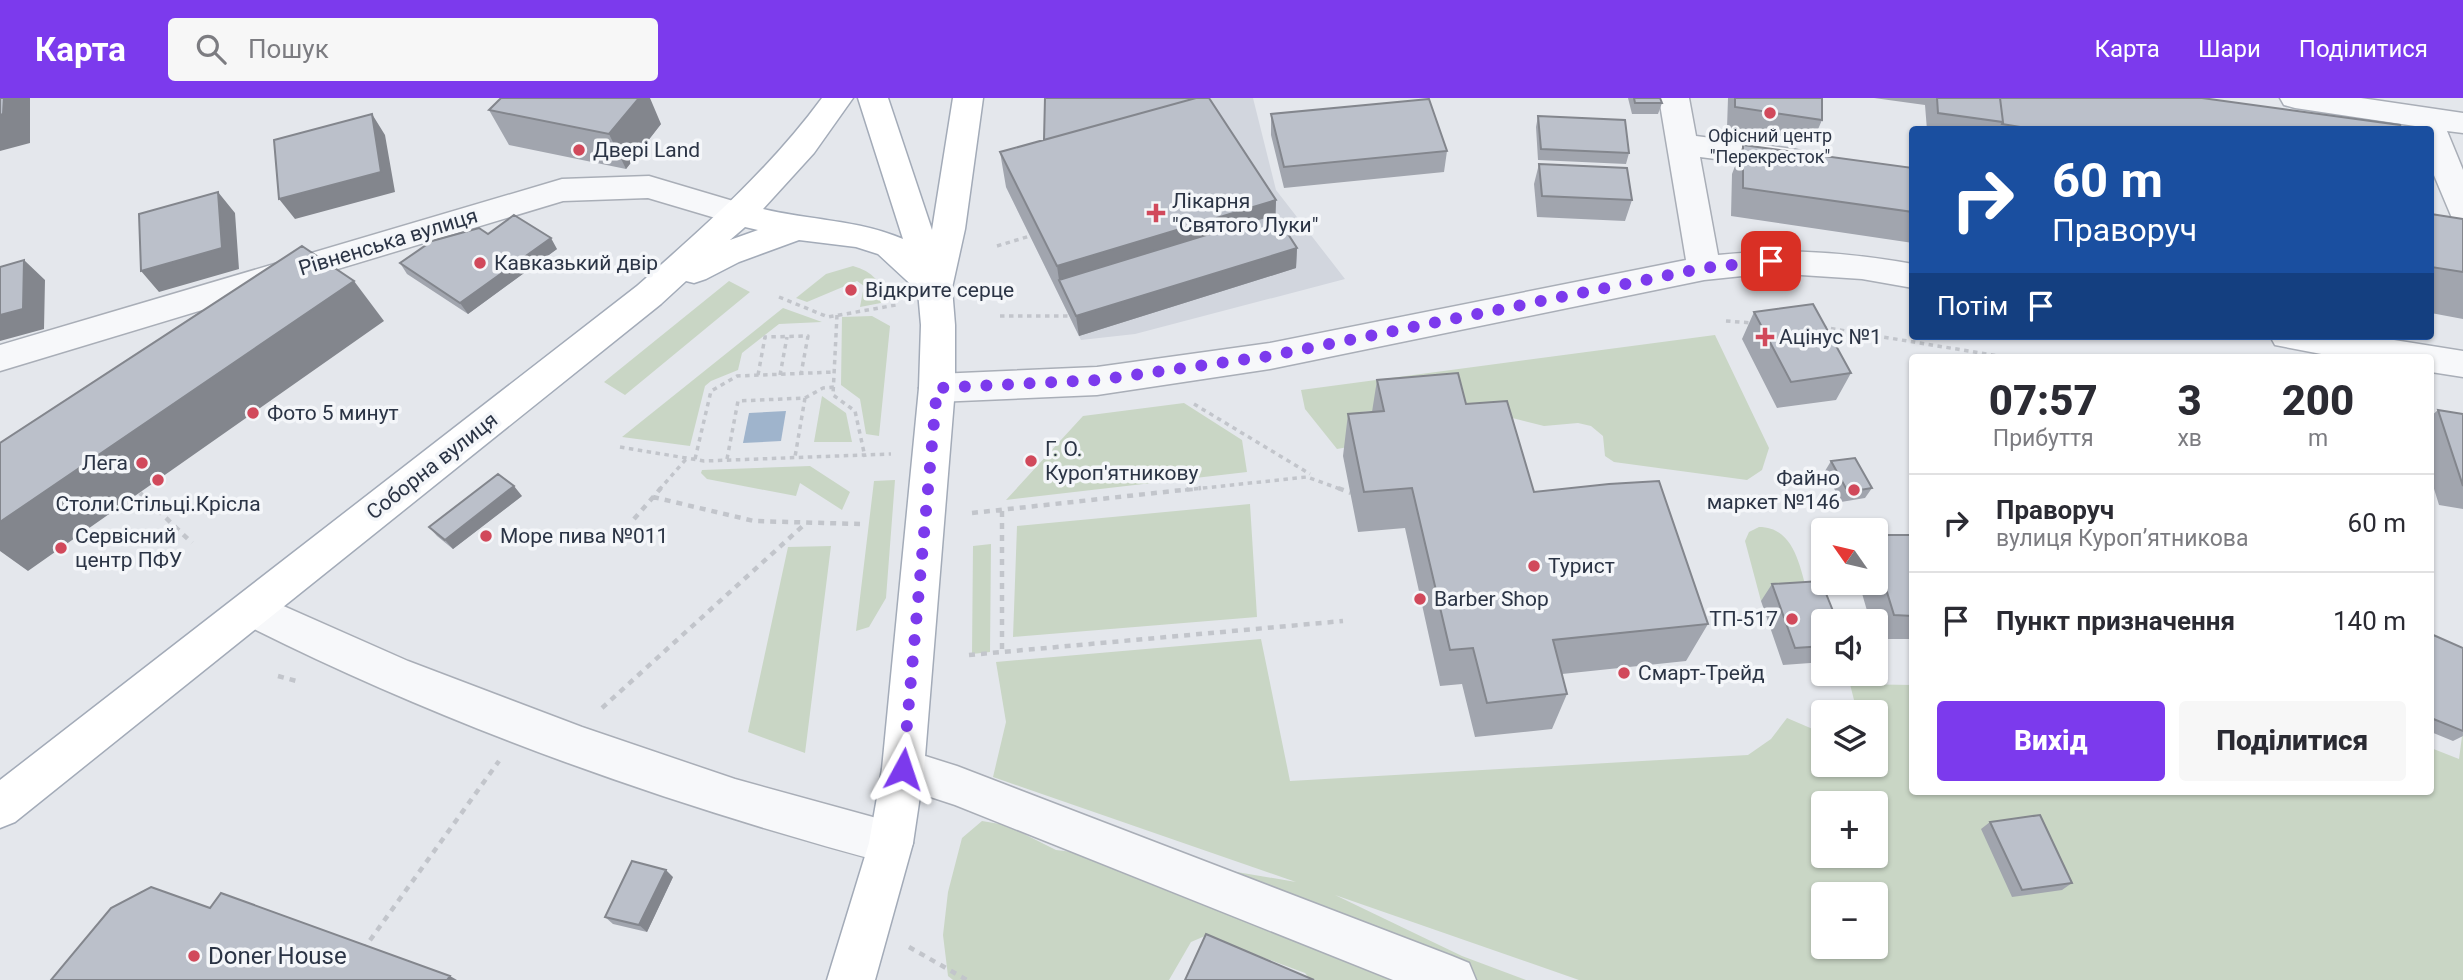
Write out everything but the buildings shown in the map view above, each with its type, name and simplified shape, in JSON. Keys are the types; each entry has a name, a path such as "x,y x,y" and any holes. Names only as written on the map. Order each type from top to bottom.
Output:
{"main road":[{"name":"Соборна вулиця","path":"0,807 649,295 739,214 803,146 838,98"},
{"path":"851,980 891,844 903,769 937,388 938,325 935,288 873,98"},
{"path":"935,288 949,229 968,98"},
{"path":"739,214 797,228 858,236 890,246 935,288"},
{"path":"649,295 727,254 797,228"}],"street":[{"path":"1674,98 1704,268"},
{"path":"2295,98 2463,122"},
{"path":"2427,118 2430,126"},
{"path":"2434,136 2463,210"},
{"path":"1681,144 1817,162"},
{"name":"Рівненська вулиця","path":"0,358 562,191 649,187 739,214"},
{"path":"937,388 1097,380 1270,356 1704,268 1771,261 1863,267 1909,275"},
{"path":"2312,340 2400,354"},
{"path":"2434,359 2463,364"},
{"path":"252,609 320,643 565,741 733,799 891,844"},
{"path":"903,769 957,786 1452,980"}],"path":[{"path":"997,246 1030,236"},
{"path":"779,297 828,317 898,305"},
{"path":"837,316 833,395 855,411 865,457"},
{"path":"1000,316 1069,316"},
{"path":"1726,321 1767,323"},
{"path":"1820,327 1986,354"},
{"path":"758,375 765,337 807,336 801,374"},
{"path":"780,375 787,337"},
{"path":"695,459 711,391 737,376 835,372"},
{"path":"727,459 738,401 805,398 823,387 834,387"},
{"path":"795,457 805,398"},
{"path":"1194,404 1310,474"},
{"path":"620,447 695,459 865,457 891,453"},
{"path":"634,519 687,458"},
{"path":"972,513 1307,477 1351,494"},
{"path":"140,492 192,542"},
{"path":"653,497 754,521 860,524"},
{"path":"1002,511 1002,653"},
{"path":"362,950 504,754 565,741 806,523"},
{"path":"969,655 1343,621"},
{"path":"869,918 912,949 967,980"}],"shaded area":[{"name":"Лікарня \"Святого Луки\"","path":"1050,98 1253,98 1276,190 1345,279 1135,334 1081,340 1006,187 1047,174"}],"green space":[{"path":"853,266 876,279 886,302 860,307 864,286 857,281 807,302 796,298 826,274"},
{"path":"729,281 750,292 625,395 604,382"},
{"path":"783,308 822,322 779,324 742,353 738,370 705,386 690,446 622,437"},
{"path":"872,316 890,326 879,436 866,434 860,399 841,385 842,317"},
{"path":"1715,335 1769,448 1762,470 1747,480 1614,462 1605,456 1603,436 1591,426 1578,423 1544,426 1458,404 1361,412 1365,444 1337,449 1305,409 1301,390"},
{"path":"822,396 846,413 852,442 814,442"},
{"path":"1184,403 1242,440 1247,472 1006,500 1083,416"},
{"path":"810,466 850,492 842,510 800,483 796,496 707,479 701,473 702,470"},
{"path":"895,480 886,598 869,627 856,631 874,481"},
{"path":"1250,504 1257,617 1013,637 1017,526"},
{"path":"1759,527 1781,534 1789,542 1799,563 1809,598 1761,601 1745,541 1749,532"},
{"path":"991,544 990,652 972,654 973,546"},
{"path":"831,546 805,753 748,732 788,547"},
{"path":"1261,639 1290,781 1748,755 1771,739 1787,718 1811,728 1811,777 1888,777 1888,700 1854,700 1850,686 1909,685 1909,795 2434,795 2434,749 2459,759 2463,729 2463,980 1579,980 1335,895 1462,956 1526,980 1311,980 1305,973 1205,936 1191,942 1169,980 953,980 948,976 943,935 948,892 962,838 982,821 1006,825 1056,850 1225,870 1296,882 993,777 1006,722 996,662"}],"water":[{"path":"786,411 781,441 743,443 749,413"}],"place":[{"name":"Офісний центр \"Перекресток\"","path":"1770,113"},
{"name":"Двері Land","path":"579,150"},
{"name":"Лікарня \"Святого Луки\"","path":"1156,213"},
{"name":"Кавказький двір","path":"480,263"},
{"name":"Відкрите серце","path":"851,290"},
{"name":"Ацінус №1","path":"1765,337"},
{"name":"Фото 5 минут","path":"253,413"},
{"name":"Г. О. Куроп'ятникову","path":"1031,461"},
{"name":"Лега","path":"142,463"},
{"name":"Столи.Стільці.Крісла","path":"158,480"},
{"name":"Файно маркет №146","path":"1854,490"},
{"name":"Море пива №011","path":"486,536"},
{"name":"Cервісний центр ПФУ","path":"61,548"},
{"name":"Турист","path":"1534,566"},
{"name":"Barber Shop","path":"1420,599"},
{"name":"ТП-517","path":"1792,619"},
{"name":"Смарт-Трейд","path":"1624,673"},
{"name":"Doner House","path":"194,956"}],"route":[{"path":"903,769 937,388 1097,380 1270,356 1704,268 1771,261"}]}
